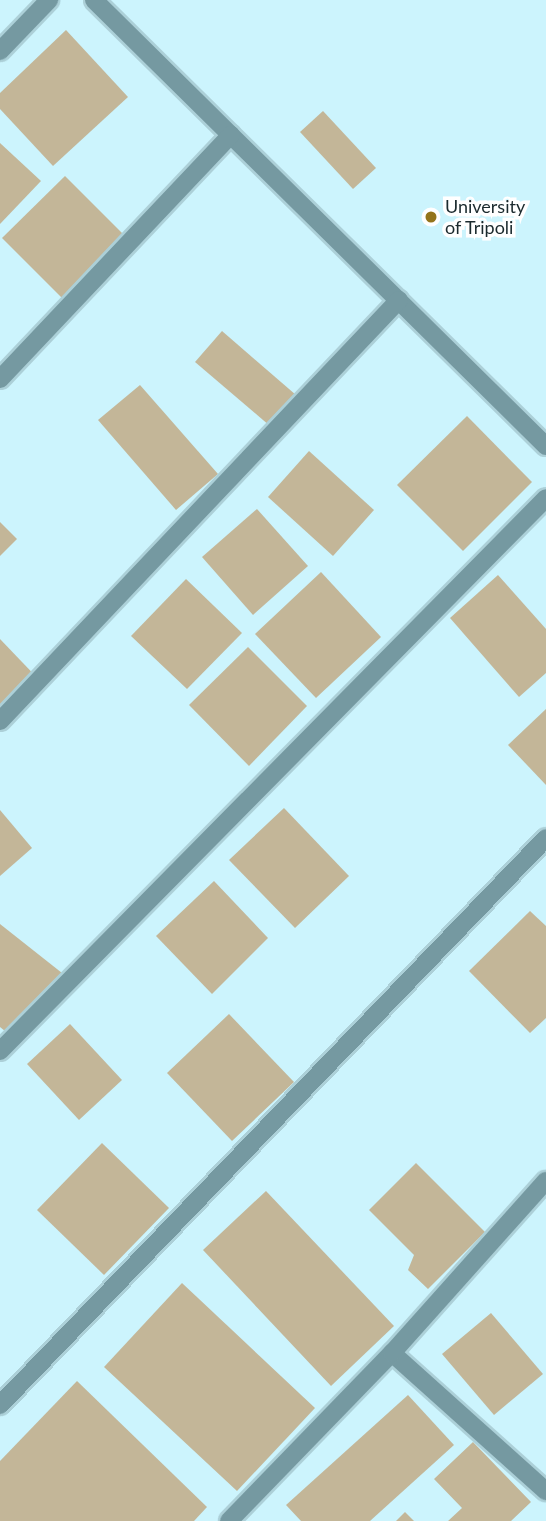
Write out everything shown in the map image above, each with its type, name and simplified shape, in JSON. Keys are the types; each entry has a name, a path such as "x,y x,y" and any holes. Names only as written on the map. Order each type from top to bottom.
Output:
{"street":[{"path":"0,51 49,0"},
{"path":"94,0 546,446"},
{"path":"0,379 231,135"},
{"path":"0,721 399,300"},
{"path":"0,1051 546,498"},
{"path":"0,1405 546,838"},
{"path":"239,1518 546,1181"},
{"path":"391,1353 546,1491"}],"building":[{"path":"66,30 128,97 53,166 0,109 0,93"},
{"path":"323,111 376,168 353,189 300,132"},
{"path":"0,143 41,181 0,224"},
{"path":"65,176 125,236 63,299 2,238"},
{"path":"222,331 296,395 270,426 195,362"},
{"path":"140,385 218,474 176,510 98,420"},
{"path":"467,416 532,482 463,551 397,485"},
{"path":"309,451 374,510 333,556 268,497"},
{"path":"257,509 308,566 253,615 202,557"},
{"path":"0,522 17,539 0,556"},
{"path":"321,572 381,637 316,698 255,634"},
{"path":"498,575 546,629 546,673 519,697 450,618"},
{"path":"186,579 242,633 187,689 131,636"},
{"path":"0,639 45,686 0,728"},
{"path":"248,647 307,706 249,766 189,705"},
{"path":"546,709 546,785 508,745"},
{"path":"284,808 349,876 295,928 229,860"},
{"path":"0,810 32,848 0,876"},
{"path":"214,881 268,938 212,994 156,936"},
{"path":"530,911 546,926 546,1018 530,1033 469,971"},
{"path":"0,924 62,973 11,1036 0,1027"},
{"path":"229,1014 294,1082 232,1141 167,1073"},
{"path":"70,1024 122,1080 79,1120 27,1064"},
{"path":"102,1143 169,1208 104,1275 37,1210"},
{"path":"416,1163 485,1232 428,1289 408,1270 414,1255 369,1210"},
{"path":"266,1191 394,1326 331,1386 203,1250"},
{"path":"182,1283 315,1408 237,1491 104,1367"},
{"path":"491,1313 543,1374 494,1415 442,1354"},
{"path":"77,1381 207,1507 194,1521 0,1521 0,1461"},
{"path":"408,1395 454,1445 370,1521 301,1521 286,1505"},
{"path":"473,1442 531,1502 511,1521 448,1521 462,1508 434,1479"},
{"path":"405,1512 414,1521 396,1521"}],"place":[{"name":"University of Tripoli","path":"431,217"}]}
